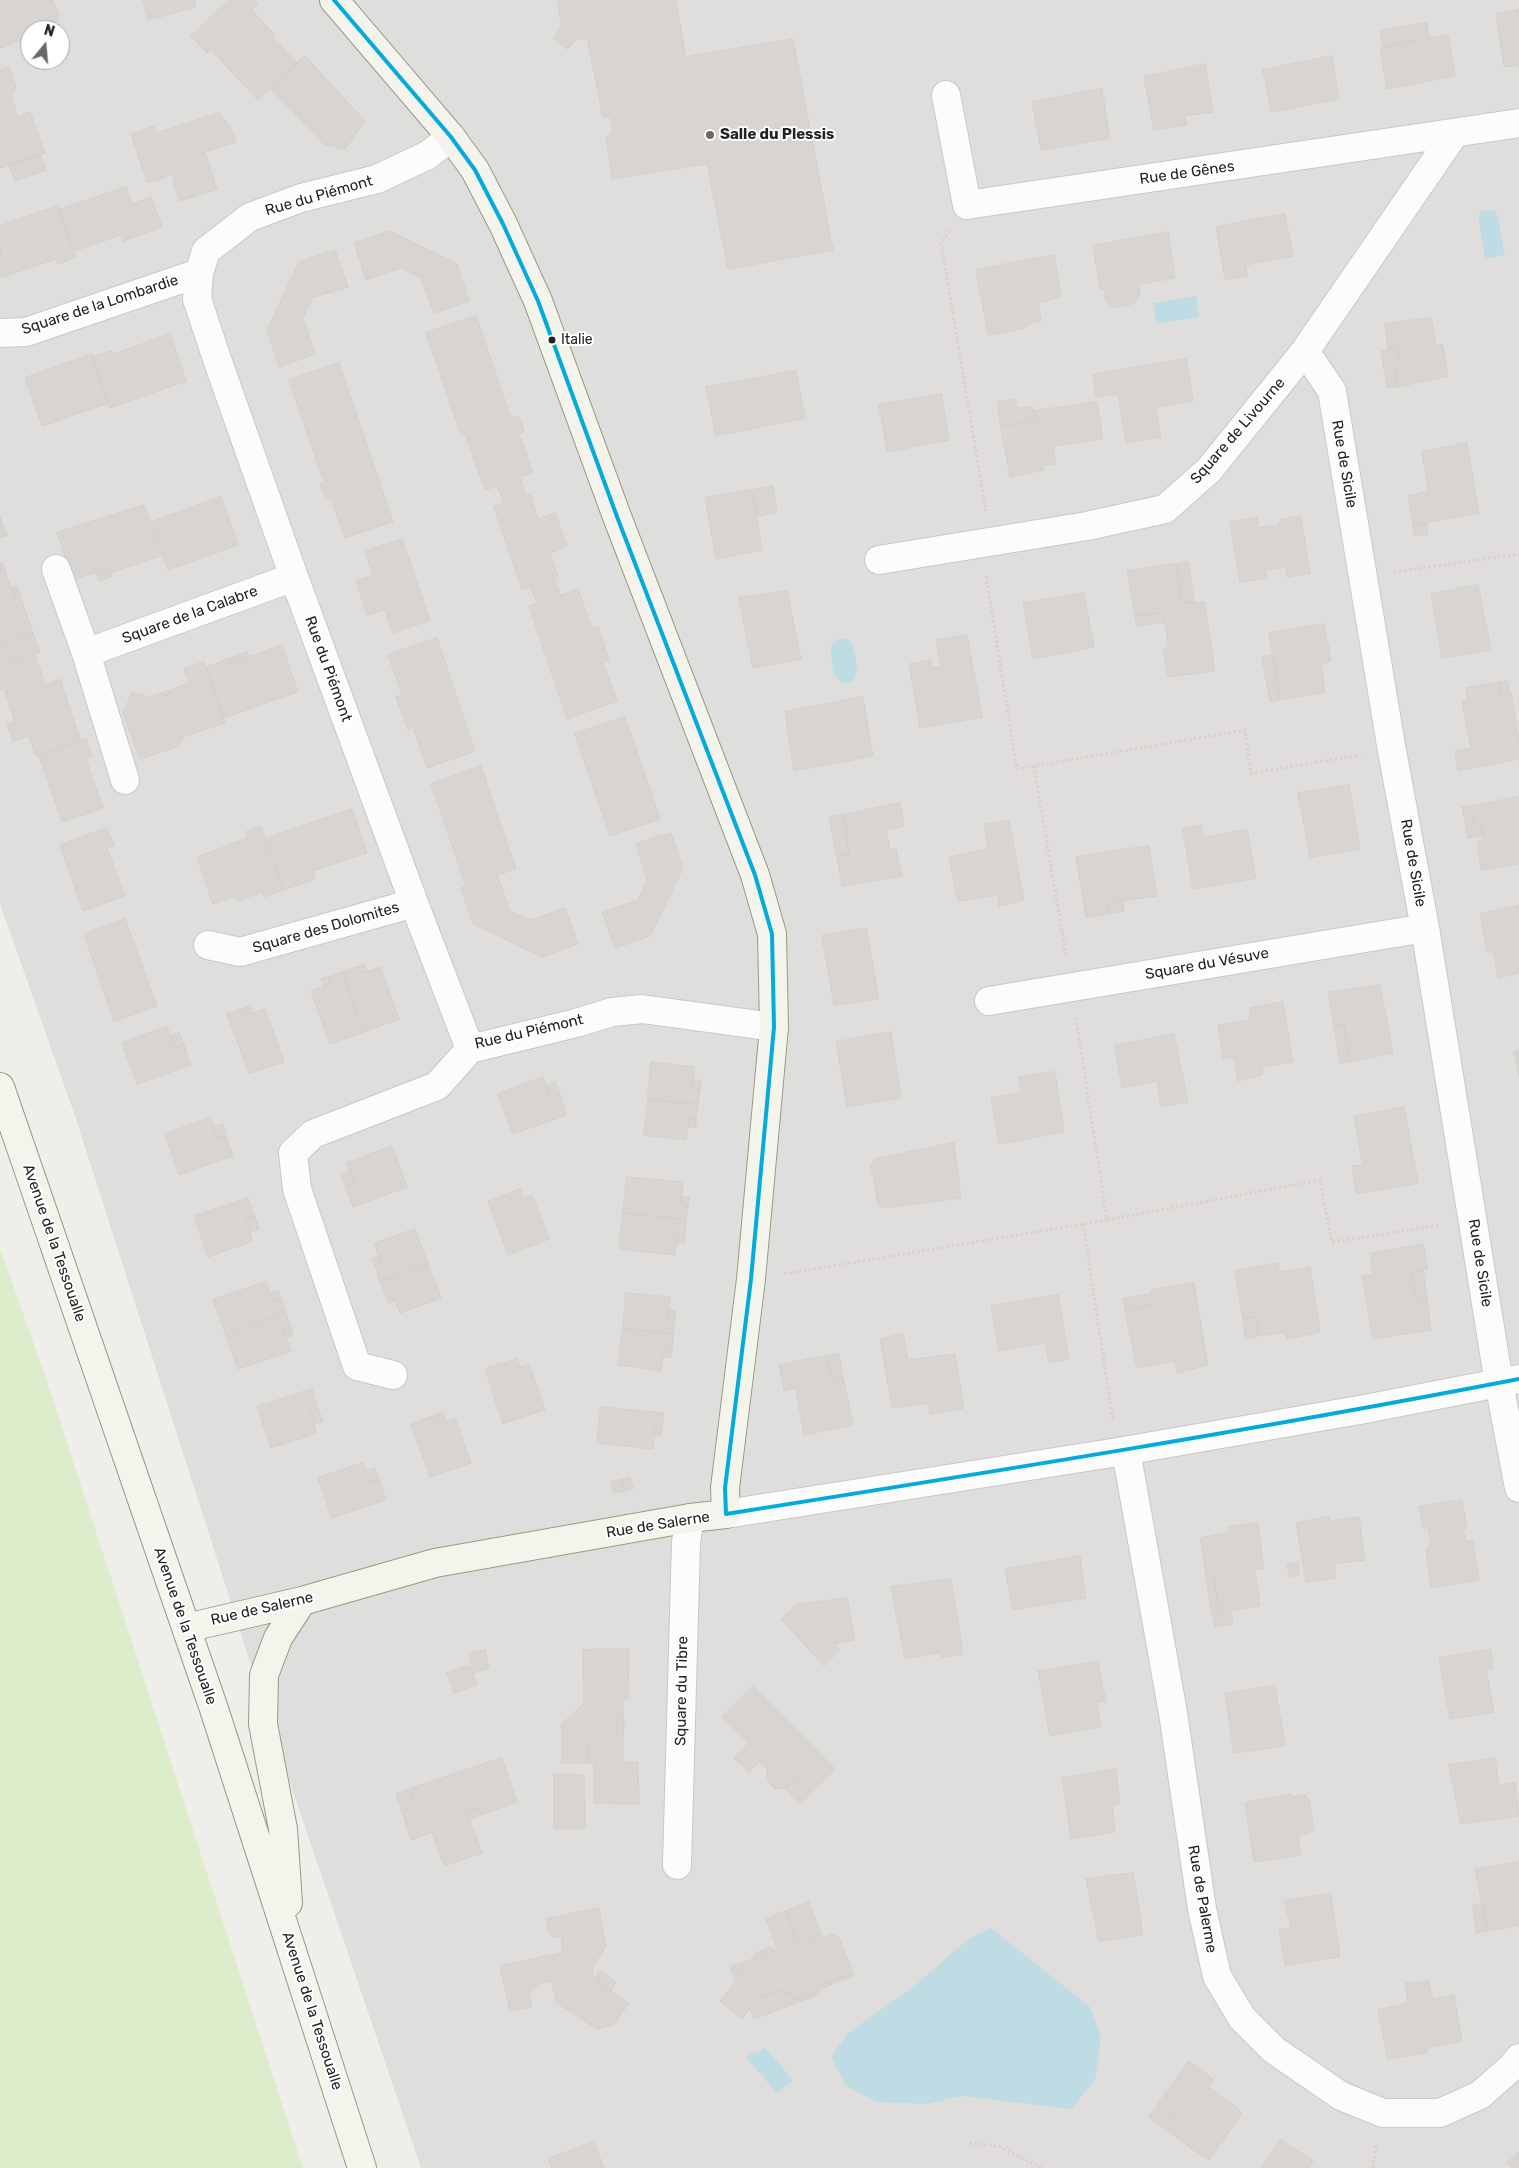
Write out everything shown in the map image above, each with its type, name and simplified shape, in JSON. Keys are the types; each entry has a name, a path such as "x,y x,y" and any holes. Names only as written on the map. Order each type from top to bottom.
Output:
{"street":[{"path":"334,0 451,137 475,170 503,224 538,301 620,524 755,875 772,934 774,1028 751,1279 725,1488 726,1514"},
{"path":"946,95 967,205"},
{"name":"Rue de Gênes","path":"967,205 1519,123"},
{"name":"Square de Livourne","path":"879,560 1087,526 1165,509 1209,470 1305,352 1454,134"},
{"name":"Rue du Piémont","path":"451,137 428,155 378,179 301,198 250,217 206,252 199,273 197,299 294,577 470,1049 576,1023 612,1012 642,1009 774,1028"},
{"name":"Square de la Lombardie","path":"0,334 26,332 199,273"},
{"name":"Rue de Sicile","path":"1305,352 1332,391 1392,750 1425,928 1473,1220 1509,1381"},
{"path":"56,569 86,653 125,780"},
{"name":"Square de la Calabre","path":"86,653 294,577"},
{"name":"Square des Dolomites","path":"208,945 240,952 414,903"},
{"name":"Square du Vésuve","path":"989,1002 1425,928"},
{"path":"393,1375 357,1366 297,1189 293,1153 313,1134 437,1086 470,1049"},
{"name":"Avenue de la Tessoualle","path":"0,1087 186,1628 291,1944 362,2168"},
{"path":"1509,1381 1519,1488"},
{"name":"Rue de Salerne","path":"186,1628 302,1601 435,1563 690,1518 1122,1452 1365,1409 1509,1381"},
{"name":"Rue de Palerme","path":"1122,1452 1173,1713 1202,1909 1217,1976 1242,2018 1274,2050 1341,2096 1383,2113 1440,2113 1480,2096 1513,2066 1519,2058"},
{"name":"Square du Tibre","path":"677,1865 686,1542 690,1518"},
{"path":"291,1944 284,1829 263,1724 264,1675 278,1638 302,1601"}],"path":[{"path":"967,205 942,243 987,514 981,544 1017,769 1245,730 1251,773 1392,750"},
{"path":"1363,576 1519,554"},
{"path":"1034,766 1107,1220"},
{"path":"751,1279 1107,1220 1320,1180 1332,1242 1473,1220"},
{"path":"1083,1224 1122,1452"},
{"path":"969,2143 998,2146 1042,2168"}],"shaded area":[{"path":"0,0 1519,0 1519,2168 421,2168 267,1715 75,1116 0,904"}],"green space":[{"path":"0,1248 49,1387 303,2168 0,2168"}],"water":[{"path":"1493,210 1497,214 1505,255 1485,259 1478,216 1482,211"},
{"path":"1196,296 1199,317 1157,324 1153,303"},
{"path":"840,638 849,640 854,649 857,667 853,682 846,683 837,678 832,666 831,645"},
{"path":"991,1928 1090,2007 1101,2037 1095,2080 1071,2109 961,2096 928,2104 876,2102 846,2086 831,2057 848,2033 917,1984 968,1939"},
{"path":"765,2047 793,2080 777,2093 747,2059 749,2053 757,2053"}],"building":[{"path":"0,0 53,0 59,16 57,20 20,20 20,41 0,48"},
{"path":"143,0 194,0 196,7 148,20"},
{"path":"229,0 253,0 258,5 252,10 268,28 264,32 270,38 272,36 297,63 258,100 211,50 207,53 191,36"},
{"name":"Salle du Plessis","path":"558,0 676,0 686,57 793,39 833,250 728,269 707,164 612,179 606,138 613,131 611,117 603,117 587,38 576,40 567,49 553,39 561,26"},
{"path":"1519,10 1519,65 1504,67 1496,14"},
{"path":"1427,23 1429,38 1383,47 1380,31"},
{"path":"268,28 275,35 270,38 264,32"},
{"path":"1448,35 1455,76 1387,89 1380,48"},
{"path":"305,56 365,121 345,149 325,145 270,88"},
{"path":"1332,56 1339,99 1271,112 1263,70"},
{"path":"1205,64 1213,112 1185,116 1187,125 1154,130 1144,77"},
{"path":"9,67 16,88 11,96 18,117 30,112 45,153 0,168 0,70"},
{"path":"1102,89 1110,138 1041,150 1032,102"},
{"path":"219,113 230,126 236,142 205,152 217,189 180,201 173,182 175,178 168,173 166,177 147,183 131,134 154,126 156,133"},
{"path":"40,154 46,170 15,181 9,165"},
{"path":"126,187 132,204 151,197 162,227 123,241 121,235 74,251 59,210"},
{"path":"58,206 76,257 58,264 56,259 1,277 0,226"},
{"path":"1285,214 1293,256 1246,265 1247,276 1225,280 1216,227"},
{"path":"390,231 457,264 469,301 434,313 421,278 401,268 366,280 354,243"},
{"path":"1168,232 1175,278 1139,284 1140,294 1135,303 1114,308 1106,301 1105,289 1100,290 1093,246"},
{"path":"335,250 348,287 312,298 303,318 315,354 279,367 267,330 299,262"},
{"path":"1054,255 1061,297 1038,303 1041,321 1025,325 1026,328 988,335 976,270"},
{"path":"476,316 511,418 519,416 524,432 519,433 533,473 520,477 526,496 530,494 538,519 555,513 567,546 550,553 558,576 554,578 560,595 578,589 592,629 598,627 609,660 603,662 617,701 567,719 529,606 537,603 530,586 522,589 494,507 504,503 497,486 485,490 465,434 461,435 426,333"},
{"path":"1431,318 1436,344 1443,345 1448,376 1397,387 1395,370 1401,369 1397,349 1388,350 1385,324"},
{"path":"170,334 186,381 110,408 92,357 111,351 113,354"},
{"path":"1397,349 1401,369 1395,370 1397,387 1387,388 1381,352"},
{"path":"92,354 109,403 42,426 25,378"},
{"path":"1186,359 1193,401 1155,407 1161,437 1126,443 1118,394 1096,397 1093,375"},
{"path":"339,363 393,522 345,538 331,498 326,500 320,484 324,482 289,380"},
{"path":"796,371 805,418 716,436 706,387"},
{"path":"941,394 949,440 887,452 879,405"},
{"path":"1015,400 1017,408 1033,407 1036,420 1001,427 997,402"},
{"path":"1097,402 1103,439 1053,446 1056,464 1043,466 1044,470 1010,477 1001,427 1036,420 1035,411"},
{"path":"1467,443 1479,513 1413,525 1408,496 1428,491 1422,452"},
{"path":"773,486 777,512 757,517 752,490"},
{"path":"752,490 762,550 716,559 705,498"},
{"path":"221,497 238,545 168,570 151,522"},
{"path":"144,505 163,555 109,573 108,568 73,580 57,533"},
{"path":"1301,516 1310,573 1287,577 1286,567 1265,570 1267,578 1240,582 1230,522 1257,517 1259,528 1279,525 1280,520"},
{"path":"0,517 7,536 0,538"},
{"path":"1427,522 1427,534 1414,536 1413,525"},
{"path":"402,539 430,620 393,633 385,610 367,615 356,581 373,575 365,551"},
{"path":"0,562 2,562 18,609 24,607 33,633 0,645"},
{"path":"1188,562 1194,601 1182,603 1176,564"},
{"path":"1176,564 1182,603 1204,602 1215,671 1168,677 1163,650 1169,647 1163,613 1135,616 1127,571"},
{"path":"108,568 112,576 99,581 96,572"},
{"path":"1478,585 1491,650 1442,658 1431,594"},
{"path":"17,586 24,607 18,609 12,588"},
{"path":"787,591 801,659 753,668 739,598"},
{"path":"1084,593 1094,647 1033,659 1023,603"},
{"path":"1163,613 1165,622 1137,626 1135,616"},
{"path":"1324,624 1331,661 1321,664 1325,692 1280,700 1269,633"},
{"path":"33,633 40,652 0,666 0,645"},
{"path":"967,635 982,717 920,728 909,664 931,660 932,668 941,666 936,640"},
{"path":"437,638 475,751 427,768 413,727 408,730 396,697 402,695 388,655"},
{"path":"282,645 298,692 223,718 206,667 223,661 225,665"},
{"path":"247,652 249,657 225,665 223,661"},
{"path":"35,654 45,685 60,679 81,741 36,756 29,736 13,741 7,724 15,722 4,688 0,690 0,666"},
{"path":"1273,655 1280,700 1270,702 1262,657"},
{"path":"204,662 225,723 183,737 179,746 140,759 123,714 132,692 149,697 162,693 163,697 172,693 171,690 189,683 184,669"},
{"path":"1507,681 1510,693 1501,695 1499,682"},
{"path":"1499,682 1501,695 1511,693 1519,739 1519,759 1458,771 1455,751 1471,748 1462,701 1468,701 1466,688"},
{"path":"171,690 172,693 163,697 162,693"},
{"path":"863,697 873,756 794,771 785,712"},
{"path":"625,717 660,819 610,836 575,734"},
{"path":"86,739 92,757 86,759 103,808 62,822 39,756"},
{"path":"481,766 516,869 497,875 510,911 530,920 565,908 578,944 542,957 473,924 461,888 466,886 431,784"},
{"path":"1349,785 1360,849 1310,857 1298,793"},
{"path":"1519,797 1519,864 1481,870 1477,842 1483,840 1482,824 1474,824 1471,806"},
{"path":"900,803 904,826 886,830 890,849 896,849 902,876 842,886 837,857 849,854 844,815"},
{"path":"1471,806 1474,824 1482,824 1482,836 1468,838 1462,807"},
{"path":"352,809 367,853 313,871 315,879 283,890 265,839"},
{"path":"844,815 849,854 837,857 829,817"},
{"path":"1009,821 1024,900 999,906 998,895 958,901 949,857 988,849 984,825"},
{"path":"1201,825 1203,838 1247,829 1256,878 1193,889 1183,829"},
{"path":"261,827 283,890 264,897 262,892 237,901 235,896 213,904 197,857 248,838 246,832"},
{"path":"107,828 114,846 107,848 125,896 83,911 60,845"},
{"path":"671,833 683,868 650,936 615,948 602,912 638,900 647,880 636,844"},
{"path":"1149,846 1157,896 1108,903 1109,914 1086,918 1076,857"},
{"path":"1123,901 1124,911 1109,914 1108,903"},
{"path":"1519,906 1519,973 1498,978 1494,952 1487,952 1480,914"},
{"path":"125,919 157,1006 114,1021 84,934"},
{"path":"866,928 879,999 834,1005 822,936"},
{"path":"365,965 367,972 360,974 357,967"},
{"path":"357,967 360,974 380,967 399,1019 364,1032 343,972"},
{"path":"343,972 364,1032 330,1044 311,991 331,984 329,977"},
{"path":"329,977 331,984 324,987 321,979"},
{"path":"1380,985 1393,1053 1349,1062 1344,1025 1334,1026 1328,993"},
{"path":"1283,1002 1293,1062 1262,1067 1262,1075 1238,1081 1234,1057 1223,1058 1218,1025 1250,1020 1250,1008"},
{"path":"250,1006 252,1013 244,1016 242,1009"},
{"path":"242,1009 244,1016 265,1009 284,1062 249,1073 227,1014"},
{"path":"1344,1025 1349,1062 1340,1064 1334,1026"},
{"path":"167,1027 175,1048 184,1045 191,1065 137,1084 122,1043"},
{"path":"891,1032 901,1098 847,1107 836,1042"},
{"path":"179,1033 184,1045 175,1048 171,1036"},
{"path":"1174,1034 1188,1102 1161,1107 1157,1081 1122,1088 1115,1046"},
{"path":"1519,1051 1519,1075 1514,1052"},
{"path":"651,1062 695,1067 692,1088 700,1089 698,1104 648,1099"},
{"path":"1055,1072 1064,1132 999,1144 991,1098 1021,1092 1019,1077"},
{"path":"543,1077 551,1098 560,1094 566,1115 513,1134 498,1094"},
{"path":"693,1080 701,1080 700,1089 692,1088"},
{"path":"555,1082 560,1094 551,1098 546,1086"},
{"path":"648,1099 698,1104 696,1120 689,1119 686,1140 644,1135"},
{"path":"1404,1107 1418,1183 1356,1194 1352,1166 1363,1165 1354,1117"},
{"path":"210,1118 218,1139 226,1136 233,1156 179,1175 165,1134"},
{"path":"689,1119 696,1120 696,1128 688,1127"},
{"path":"223,1124 226,1136 218,1139 213,1127"},
{"path":"954,1143 961,1198 883,1208 878,1205 871,1165 875,1159"},
{"path":"392,1146 407,1187 353,1207 346,1187 355,1183 347,1163"},
{"path":"350,1171 355,1183 346,1187 341,1175"},
{"path":"627,1177 683,1182 681,1204 688,1205 686,1220 623,1213"},
{"path":"520,1189 524,1198 511,1202 508,1194"},
{"path":"508,1194 511,1202 532,1195 549,1239 508,1255 488,1201"},
{"path":"681,1196 689,1197 688,1205 681,1204"},
{"path":"248,1198 255,1217 246,1220 253,1241 208,1257 194,1216"},
{"path":"623,1213 686,1220 685,1234 677,1234 675,1255 619,1249"},
{"path":"255,1217 259,1229 250,1232 246,1220"},
{"path":"415,1229 428,1264 380,1281 375,1266 382,1264 374,1244"},
{"path":"677,1234 685,1234 684,1243 676,1242"},
{"path":"1423,1244 1428,1269 1412,1271 1415,1299 1427,1297 1431,1330 1373,1339 1362,1276 1373,1274 1370,1254"},
{"path":"379,1256 382,1264 375,1266 372,1259"},
{"path":"1278,1263 1279,1272 1310,1267 1320,1332 1287,1339 1285,1332 1258,1336 1257,1317 1243,1319 1235,1271"},
{"path":"428,1264 441,1298 400,1313 392,1293 386,1296 380,1281"},
{"path":"1423,1270 1427,1297 1415,1299 1412,1271"},
{"path":"266,1282 273,1301 281,1299 286,1313 226,1335 213,1300"},
{"path":"1194,1283 1208,1365 1177,1373 1175,1361 1137,1368 1125,1311 1153,1305 1151,1290"},
{"path":"278,1291 281,1299 273,1301 270,1294"},
{"path":"392,1293 395,1301 388,1303 386,1296"},
{"path":"626,1293 670,1297 668,1318 675,1319 673,1334 623,1329"},
{"path":"1150,1294 1153,1305 1125,1311 1123,1299"},
{"path":"1058,1295 1069,1359 1049,1363 1045,1343 999,1351 991,1306"},
{"path":"668,1310 676,1311 675,1319 668,1318"},
{"path":"286,1313 291,1328 283,1330 291,1351 238,1369 226,1335"},
{"path":"1257,1317 1258,1336 1245,1339 1243,1319"},
{"path":"291,1328 293,1335 286,1338 283,1330"},
{"path":"623,1329 673,1334 672,1350 664,1349 661,1371 618,1365"},
{"path":"903,1334 908,1360 955,1354 964,1408 930,1414 928,1403 892,1408 880,1339"},
{"path":"664,1349 672,1350 670,1358 663,1357"},
{"path":"839,1354 843,1377 831,1380 827,1356"},
{"path":"827,1356 831,1380 843,1377 853,1425 804,1435 796,1388 784,1391 779,1365"},
{"path":"517,1358 520,1367 508,1371 505,1363"},
{"path":"505,1363 508,1371 529,1364 545,1410 503,1424 485,1369"},
{"path":"312,1389 318,1409 310,1412 317,1433 271,1448 257,1407"},
{"path":"601,1407 664,1413 662,1429 655,1427 653,1449 597,1443"},
{"path":"318,1409 323,1421 314,1424 310,1412"},
{"path":"443,1412 446,1421 434,1425 431,1417"},
{"path":"431,1417 434,1425 455,1418 471,1463 430,1477 411,1424"},
{"path":"655,1427 662,1429 661,1436 654,1436"},
{"path":"363,1463 370,1483 379,1480 386,1500 332,1518 318,1478"},
{"path":"375,1468 379,1480 370,1483 366,1471"},
{"path":"630,1477 633,1489 625,1491 622,1480"},
{"path":"622,1480 625,1491 614,1493 611,1482"},
{"path":"1462,1500 1467,1528 1463,1529 1465,1541 1473,1542 1479,1580 1431,1588 1426,1549 1431,1545 1428,1528 1423,1528 1419,1507"},
{"path":"1329,1517 1330,1521 1359,1517 1365,1560 1334,1564 1336,1578 1306,1582 1296,1523"},
{"path":"1258,1523 1264,1569 1255,1569 1260,1606 1231,1610 1233,1624 1215,1627 1212,1613 1220,1612 1213,1575 1206,1575 1200,1538 1229,1533 1228,1527"},
{"path":"1080,1556 1086,1598 1013,1610 1005,1569"},
{"path":"1298,1563 1299,1576 1289,1576 1287,1564"},
{"path":"1206,1575 1213,1575 1220,1612 1212,1613"},
{"path":"951,1579 963,1654 942,1657 940,1653 905,1659 891,1587"},
{"path":"847,1598 855,1640 835,1644 840,1650 824,1666 781,1619 796,1605"},
{"path":"629,1649 628,1699 623,1700 623,1713 617,1720 616,1733 623,1741 623,1762 638,1762 639,1804 594,1803 594,1763 588,1763 588,1744 581,1745 562,1724 584,1703 583,1650"},
{"path":"485,1650 489,1668 474,1673 469,1654"},
{"path":"1491,1650 1493,1669 1486,1669 1494,1712 1450,1719 1439,1658"},
{"path":"1098,1662 1106,1702 1097,1701 1101,1727 1050,1736 1038,1671"},
{"path":"470,1665 477,1685 454,1693 447,1673"},
{"path":"753,1686 835,1769 812,1792 797,1777 785,1788 775,1789 767,1781 767,1769 759,1762 749,1772 734,1758 749,1743 722,1717"},
{"path":"1275,1686 1285,1746 1234,1753 1225,1694"},
{"path":"623,1713 623,1741 616,1733 617,1720"},
{"path":"562,1724 581,1745 588,1744 588,1763 562,1763"},
{"path":"502,1758 517,1802 482,1815 479,1809 467,1813 482,1853 444,1866 432,1832 411,1840 403,1815 416,1787"},
{"path":"1495,1758 1499,1785 1515,1783 1519,1816 1461,1824 1449,1765"},
{"path":"1116,1769 1120,1803 1112,1805 1115,1832 1071,1839 1062,1778"},
{"path":"554,1774 584,1775 585,1829 554,1829"},
{"path":"797,1777 812,1792 800,1804 785,1788"},
{"path":"416,1787 403,1815 396,1794"},
{"path":"1292,1794 1293,1797 1305,1795 1309,1799 1314,1829 1310,1833 1298,1835 1301,1855 1254,1862 1245,1803"},
{"path":"479,1809 482,1815 470,1819 467,1813"},
{"path":"1519,1862 1519,1926 1488,1931 1475,1870"},
{"path":"1133,1873 1143,1935 1099,1941 1086,1879"},
{"path":"1331,1894 1340,1957 1285,1965 1279,1930 1291,1927 1284,1901"},
{"path":"809,1902 822,1937 802,1945 798,1943 786,1911"},
{"path":"1482,1904 1488,1931 1476,1933 1473,1905"},
{"path":"599,1908 606,1946 592,1967 593,1975 597,1977 599,1983 629,2003 614,2025 597,2029 556,2002 552,1981 539,1984 529,1993 532,2007 510,2011 500,1966 559,1953 563,1949 561,1936 555,1938 549,1933 546,1919"},
{"path":"786,1911 798,1943 802,1945 832,1934 839,1937 853,1973 817,1986 819,1991 795,2000 793,1995 778,1991 757,1999 742,2019 720,2001 736,1981 747,1961 777,1949 766,1919"},
{"path":"772,1947 773,1951 755,1958 754,1954"},
{"path":"747,1961 736,1981 730,1967"},
{"path":"600,1971 616,1982 611,1991 599,1983 597,1976"},
{"path":"853,1973 854,1976 818,1990 817,1986"},
{"path":"1428,1981 1433,1999 1454,1995 1462,2041 1428,2047 1426,2053 1388,2059 1378,2010 1408,2003 1405,1984"},
{"path":"778,1991 793,1995 795,2000 819,1991 820,1994 754,2019 750,2009 757,1999"},
{"path":"1189,2061 1213,2079 1209,2087 1240,2110 1241,2115 1209,2160 1188,2146 1196,2133 1157,2106"},
{"path":"1157,2106 1196,2133 1188,2146 1149,2117"},
{"path":"1281,2140 1313,2161 1309,2168 1261,2168"},
{"path":"594,2142 604,2168 552,2168 548,2159"},
{"path":"1519,2152 1519,2168 1512,2168 1507,2163"}],"transit line":[{"path":"334,0 451,137 475,170 503,224 538,301 616,514 755,875 772,934 774,1027 751,1279 725,1488 726,1514 1222,1433 1519,1379"}],"place":[{"name":"Salle du Plessis","path":"710,135"},
{"name":"Italie","path":"552,340"}]}
